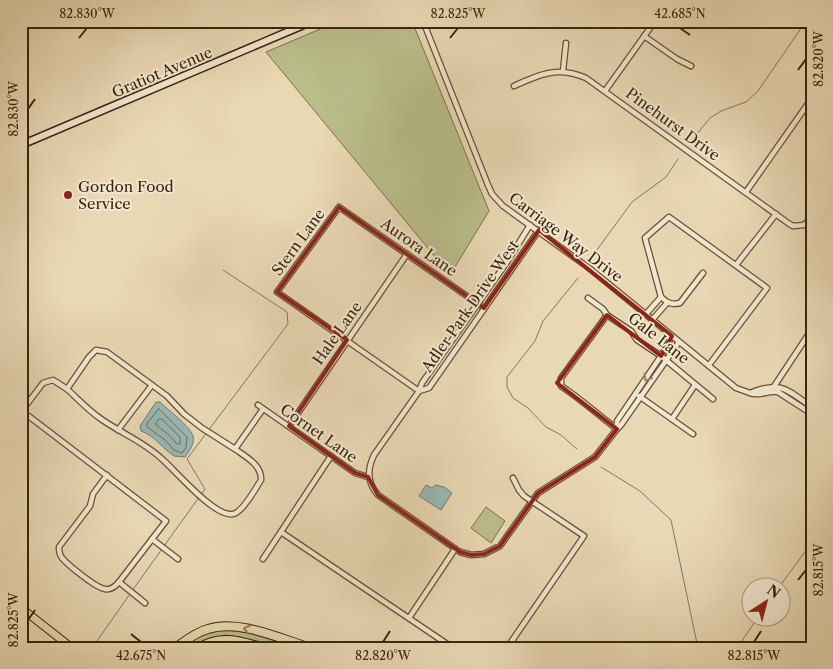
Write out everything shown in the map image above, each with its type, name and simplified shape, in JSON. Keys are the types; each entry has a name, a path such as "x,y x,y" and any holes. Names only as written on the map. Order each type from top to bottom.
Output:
{"highway":[{"path":"175,648 201,631 214,627 228,626 245,628 310,648"},
{"path":"198,648 210,642 224,639 238,640 264,648"}],"main road":[{"name":"Gratiot Avenue","path":"21,145 313,21"},
{"path":"21,608 72,648"}],"street":[{"name":"Carriage Way Drive","path":"423,21 492,194 503,206 538,230 646,314 736,388 750,393 773,389"},
{"path":"605,91 655,21"},
{"path":"644,36 677,59 691,66"},
{"path":"563,71 566,43"},
{"name":"Pinehurst Drive","path":"514,86 542,74 563,71 586,78 793,226 804,225 810,219"},
{"path":"746,192 812,98"},
{"name":"Aurora Lane","path":"339,207 484,308"},
{"name":"Stern Lane","path":"339,207 277,292 347,340"},
{"path":"736,265 776,214"},
{"path":"703,273 685,299 674,305 667,303 661,298 645,238 668,217 767,288 709,365"},
{"name":"Adler Park Drive West","path":"368,477 374,455 478,304 530,224"},
{"name":"Adler Park Drive West","path":"419,391 429,388 538,230"},
{"name":"Hale Lane","path":"289,426 407,254"},
{"name":"Gale Lane","path":"588,298 603,309 607,315 632,331 637,340 664,358 692,380 695,386 713,399"},
{"path":"646,314 661,298"},
{"path":"652,320 667,303"},
{"path":"607,315 561,378 561,386 580,398 590,409 617,429"},
{"path":"773,389 812,328"},
{"path":"368,477 371,486 378,495 455,549 471,555 484,554 500,546 538,493 595,457 641,397 664,358 672,336"},
{"path":"347,340 419,391"},
{"path":"617,429 617,421 636,394 664,358 680,342"},
{"path":"67,389 96,350 107,352 167,396 184,414 202,428 218,440 235,449 258,467 262,473 261,480 239,512 232,515 224,514 192,490 162,459 85,406 67,389 53,380 43,383 22,411 166,520 119,582 110,589 98,587 64,561 59,550 59,546 90,506 93,494 106,475"},
{"path":"118,430 152,385"},
{"path":"672,419 695,386"},
{"path":"773,389 782,387 812,407"},
{"path":"773,389 812,414"},
{"path":"636,394 693,434"},
{"name":"Cornet Lane","path":"258,405 355,472 368,477"},
{"path":"235,449 263,409"},
{"path":"263,559 331,456"},
{"path":"508,648 584,536 532,501 519,490 513,478"},
{"path":"280,532 453,648"},
{"path":"152,539 178,559"},
{"path":"409,618 455,549"},
{"path":"119,582 145,603"}],"highlighted area":[{"path":"339,207 484,308 539,230 672,336 661,356 607,315 557,383 617,429 595,457 538,493 500,546 484,554 471,555 460,552 378,495 368,477 355,473 289,426 347,340 277,292"}],"green space":[{"path":"339,21 412,21 489,211 450,275 266,52"},
{"path":"486,507 505,521 491,543 471,528"},
{"path":"231,629 299,648 277,648 240,637 225,635 206,640 193,648 181,648 204,635"}],"water":[{"path":"156,402 160,402 191,432 193,442 185,457 174,456 141,431 140,426"},
{"path":"426,485 432,488 435,485 444,487 452,493 441,510 419,496"}],"waterway":[{"path":"691,141 710,118 721,111 746,102 758,91 806,21"},
{"path":"591,258 632,202 666,177 678,159"},
{"path":"164,546 205,489 187,459 288,324 287,312 223,270"},
{"path":"577,449 561,435 546,427 528,408 513,398 507,387 507,377 535,341 543,321 578,278"},
{"path":"601,467 640,491 671,520 698,648"},
{"path":"787,576 812,542"},
{"path":"132,591 162,549"},
{"path":"92,648 130,594"},
{"path":"737,648 752,626"}],"place":[{"name":"Gordon Food Service","path":"68,195"}]}
